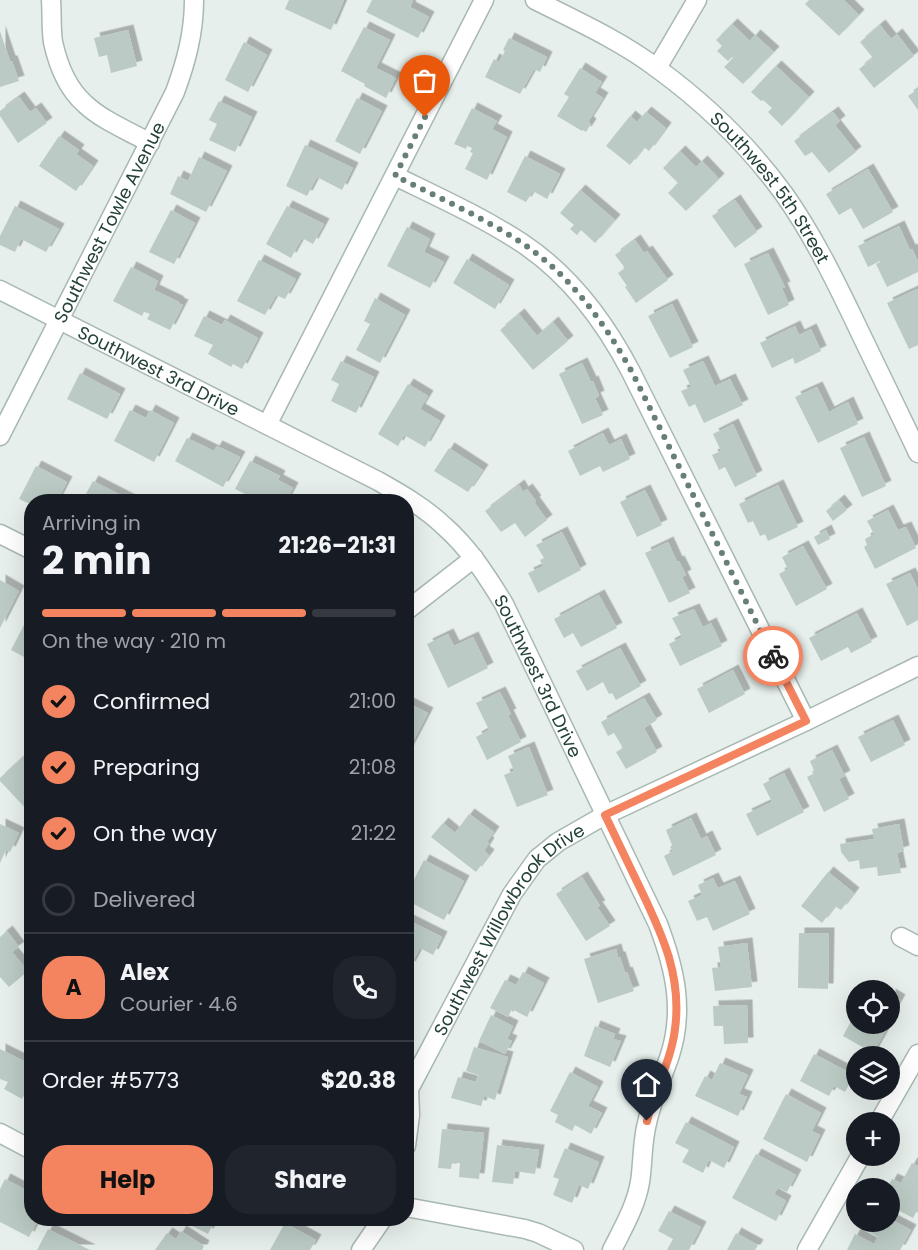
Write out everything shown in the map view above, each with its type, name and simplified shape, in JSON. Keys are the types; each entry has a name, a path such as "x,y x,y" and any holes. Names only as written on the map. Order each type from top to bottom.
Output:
{"street":[{"path":"51,0 53,41 60,66 70,87 85,104 105,119 150,143"},
{"name":"Southwest Towle Avenue","path":"0,436 175,92 192,33 194,0"},
{"path":"267,424 484,0"},
{"name":"Southwest 5th Street","path":"535,0 630,50 657,68 688,91 752,155 784,194 826,262 918,453"},
{"path":"657,68 697,0"},
{"path":"395,176 480,218 522,243 577,291 607,329 632,372 806,721"},
{"name":"Southwest 3rd Drive","path":"0,290 401,494"},
{"name":"Southwest 3rd Drive","path":"414,503 444,526 474,558 504,604 662,934 669,954 675,979 677,1005 675,1031 670,1056 644,1133 639,1185 631,1211 612,1250"},
{"path":"0,534 24,546"},
{"path":"414,605 474,558"},
{"name":"Southwest Willowbrook Drive","path":"414,1077 512,894 537,860 558,842 605,815 918,666"},
{"path":"901,937 918,946"},
{"path":"885,1112 918,1054"},
{"path":"0,1134 24,1146"},
{"path":"807,1250 855,1166"},
{"path":"414,1208 525,1229 574,1250"},
{"path":"361,1250 378,1226"}],"building":[{"path":"289,0 344,0 331,30 285,9"},
{"path":"372,0 413,0 410,7 429,17 418,38 366,12"},
{"path":"809,0 844,0 859,15 839,36 805,4"},
{"path":"732,24 750,41 755,35 774,52 743,84 724,67 733,58 728,61 717,51 722,46 716,40"},
{"path":"880,25 891,39 897,34 914,56 874,88 859,69 873,58 860,42"},
{"path":"364,27 390,40 376,68 396,78 386,98 341,71"},
{"path":"128,30 137,66 111,73 107,55 99,57 94,38"},
{"path":"0,31 19,81 0,87"},
{"path":"509,38 547,57 540,72 534,69 520,94 485,77 494,59 499,62"},
{"path":"244,42 267,55 248,92 225,80"},
{"path":"776,66 809,97 782,126 768,112 772,108 751,92"},
{"path":"580,68 602,82 595,93 603,98 588,122 591,124 586,132 557,116 569,97 564,94"},
{"path":"918,89 918,110 908,96"},
{"path":"19,97 30,112 36,108 47,123 18,143 0,116 0,111"},
{"path":"357,98 382,111 360,154 335,141"},
{"path":"219,101 252,117 235,152 209,140 217,124 209,120"},
{"path":"472,108 497,121 492,129 507,137 487,180 465,169 473,153 470,152 472,148 467,146 466,149 454,144"},
{"path":"646,112 666,128 649,151 644,147 630,165 606,146 630,116 637,122"},
{"path":"833,112 840,121 835,125 856,152 829,173 812,152 805,156 794,141"},
{"path":"59,136 79,150 76,154 93,166 76,191 39,166"},
{"path":"305,145 353,168 342,190 317,177 307,196 286,186"},
{"path":"680,151 696,167 702,161 719,179 686,211 668,193 678,183 663,168"},
{"path":"525,156 560,174 547,199 533,191 526,202 507,192"},
{"path":"199,157 227,171 206,212 170,194 178,176 188,181"},
{"path":"868,169 893,212 863,229 851,208 839,215 826,194"},
{"path":"580,190 615,220 595,243 581,230 577,235 570,229 574,225 560,213"},
{"path":"735,200 757,232 735,248 712,216"},
{"path":"15,206 59,229 46,252 21,239 15,252 0,245 0,236"},
{"path":"287,206 324,224 313,244 302,238 291,258 266,244"},
{"path":"171,210 195,223 174,264 149,252"},
{"path":"899,226 918,261 918,272 887,287 876,264 880,261 868,267 858,246"},
{"path":"407,227 430,239 424,252 444,262 430,288 387,266"},
{"path":"635,240 644,253 647,251 668,280 636,303 618,273 625,268 615,255"},
{"path":"768,253 785,287 782,288 789,305 768,315 744,264"},
{"path":"467,259 509,285 495,309 453,283"},
{"path":"259,260 296,279 285,299 276,295 265,315 237,301"},
{"path":"131,267 158,281 154,290 183,305 170,330 147,319 150,314 144,312 142,316 113,301"},
{"path":"917,289 918,345 909,349 887,303"},
{"path":"375,298 405,315 380,363 356,350 370,324 364,321"},
{"path":"672,304 693,347 670,358 648,316"},
{"path":"519,314 537,336 553,322 568,341 533,370 500,330"},
{"path":"204,316 222,325 225,320 258,338 242,369 233,364 231,367 208,354 213,345 194,336"},
{"path":"795,326 799,335 811,329 821,351 795,364 793,358 772,368 760,343"},
{"path":"341,361 374,377 356,413 331,401 339,384 331,380"},
{"path":"703,361 715,386 730,379 743,405 704,423 695,404 689,407 681,391 691,387 683,370"},
{"path":"582,363 591,382 593,381 599,396 595,398 603,415 582,424 559,374"},
{"path":"80,373 120,394 107,419 67,399"},
{"path":"408,384 428,396 420,409 440,421 425,447 404,435 398,446 378,434"},
{"path":"817,387 829,412 848,402 858,424 818,443 795,397"},
{"path":"130,410 146,418 150,410 174,423 154,462 114,441"},
{"path":"733,424 757,476 735,487 725,467 719,470 712,455 721,451 713,434"},
{"path":"603,433 609,445 621,439 630,459 603,472 600,466 580,476 568,451"},
{"path":"864,437 886,486 862,497 840,448"},
{"path":"187,438 214,451 217,446 240,457 223,487 175,461"},
{"path":"449,448 483,470 468,492 434,471"},
{"path":"250,461 280,476 278,480 293,488 290,494 245,494 235,489"},
{"path":"36,466 67,482 61,494 24,494 24,501 19,499"},
{"path":"93,481 118,494 86,494"},
{"path":"519,485 523,492 527,489 547,520 525,537 515,523 501,532 485,511"},
{"path":"778,485 798,527 768,541 765,534 760,536 753,521 748,523 739,504"},
{"path":"645,490 662,525 637,537 620,502"},
{"path":"839,500 847,510 833,521 826,511"},
{"path":"888,510 898,530 906,527 916,548 875,569 864,547 867,545 865,539 874,534 867,521"},
{"path":"826,530 830,539 818,545 814,537"},
{"path":"562,532 581,570 538,593 528,573 543,566 540,560 544,558 536,545"},
{"path":"668,542 686,575 682,577 690,593 669,603 645,553"},
{"path":"803,546 827,589 796,606 779,574 788,569 782,557"},
{"path":"910,573 918,589 918,620 907,626 886,584"},
{"path":"0,580 19,591 0,628"},
{"path":"599,595 617,628 581,647 573,633 564,638 554,619"},
{"path":"694,609 703,627 711,623 722,646 680,666 669,644 682,637 672,618"},
{"path":"857,613 872,642 851,653 848,647 821,661 809,638"},
{"path":"24,625 24,657 11,650"},
{"path":"448,634 454,646 473,637 488,668 448,688 427,644"},
{"path":"620,648 641,686 616,700 612,693 609,694 603,682 587,691 576,671"},
{"path":"733,670 745,694 709,713 697,689"},
{"path":"500,692 521,742 487,760 476,737 489,730 476,703"},
{"path":"644,698 657,720 644,728 657,752 626,769 616,752 623,748 614,733 608,736 601,722"},
{"path":"414,706 428,713 414,740"},
{"path":"893,720 905,745 871,762 858,737"},
{"path":"529,747 548,795 517,807 504,775 514,771 508,756"},
{"path":"832,750 845,776 839,779 849,799 824,812 807,777 815,773 810,761"},
{"path":"24,756 24,807 0,781 0,778"},
{"path":"784,773 804,812 757,836 746,814 772,802 763,784"},
{"path":"469,814 494,832 484,851 489,855 476,872 431,837 443,823 455,833"},
{"path":"691,818 701,839 707,836 716,855 673,876 664,856 673,851 666,830"},
{"path":"0,824 19,833 10,852 6,850 0,863"},
{"path":"899,824 904,851 897,853 901,873 878,876 877,867 860,869 859,860 849,862 841,852 840,844 874,839 872,829"},
{"path":"424,860 464,881 444,920 414,904 414,879"},
{"path":"828,872 854,893 841,910 835,906 822,923 801,906"},
{"path":"582,877 600,906 597,907 610,926 586,941 556,894"},
{"path":"713,878 718,888 735,881 750,914 713,931 707,917 697,921 688,901 702,895 698,885"},
{"path":"414,923 442,937 433,955 420,948 414,959"},
{"path":"7,931 19,947 12,952 24,966 24,974 9,987 0,977 0,937"},
{"path":"799,933 829,933 828,989 798,988"},
{"path":"747,943 752,987 715,991 712,968 721,967 718,947"},
{"path":"616,949 634,991 598,1003 584,959"},
{"path":"523,972 544,983 527,1017 512,1009 508,1017 490,1008 505,980 516,985"},
{"path":"747,1005 748,1043 724,1044 723,1026 714,1026 713,1006"},
{"path":"491,1015 513,1026 507,1039 512,1041 505,1054 479,1041"},
{"path":"595,1026 615,1034 613,1039 621,1041 610,1067 584,1056"},
{"path":"846,1030 846,1034 884,1034 877,1046 861,1046 843,1036"},
{"path":"474,1047 508,1057 495,1100 484,1096 481,1106 451,1098 458,1077 476,1082 478,1075 466,1071"},
{"path":"0,1049 24,1061 24,1095 22,1099 4,1089 8,1082 0,1079"},
{"path":"814,1054 846,1071 845,1092 834,1086 829,1096 800,1081"},
{"path":"720,1063 748,1075 739,1094 747,1097 738,1116 695,1096 705,1076 712,1080"},
{"path":"570,1072 598,1087 588,1106 602,1113 591,1134 575,1125 572,1131 555,1122 558,1115 550,1111"},
{"path":"786,1094 821,1113 812,1131 820,1135 807,1162 763,1139"},
{"path":"686,1122 734,1147 724,1168 709,1160 703,1173 682,1162 689,1150 675,1143"},
{"path":"442,1129 484,1133 479,1179 459,1177 460,1163 452,1163 451,1169 438,1168"},
{"path":"497,1145 539,1150 535,1174 515,1171 513,1184 492,1182"},
{"path":"565,1148 599,1162 588,1189 579,1185 572,1203 553,1195 559,1179 553,1177"},
{"path":"756,1154 796,1175 787,1192 778,1188 774,1194 786,1201 776,1221 732,1198"},
{"path":"912,1163 918,1166 918,1209 913,1218 900,1211 901,1183"},
{"path":"5,1179 24,1189 24,1226 35,1226 29,1237 0,1222 0,1189"},
{"path":"669,1211 701,1227 689,1250 667,1250 673,1239 658,1231"},
{"path":"900,1224 911,1230 900,1250 847,1250 855,1234 874,1244 878,1237 869,1232 900,1232"},
{"path":"192,1226 212,1226 208,1234"},
{"path":"283,1226 290,1226 316,1240 310,1250 270,1250"},
{"path":"48,1229 90,1250 37,1250"},
{"path":"181,1231 204,1246 202,1250 155,1250 167,1233 176,1239"},
{"path":"736,1233 758,1245 755,1250 727,1250"}],"way so far":[{"path":"425,117 395,176 480,218 522,243 577,291 607,329 632,372 773,656"}],"route":[{"path":"647,1121 670,1056 675,1031 677,1005 675,979 658,924 605,815 806,721 773,656"}]}
